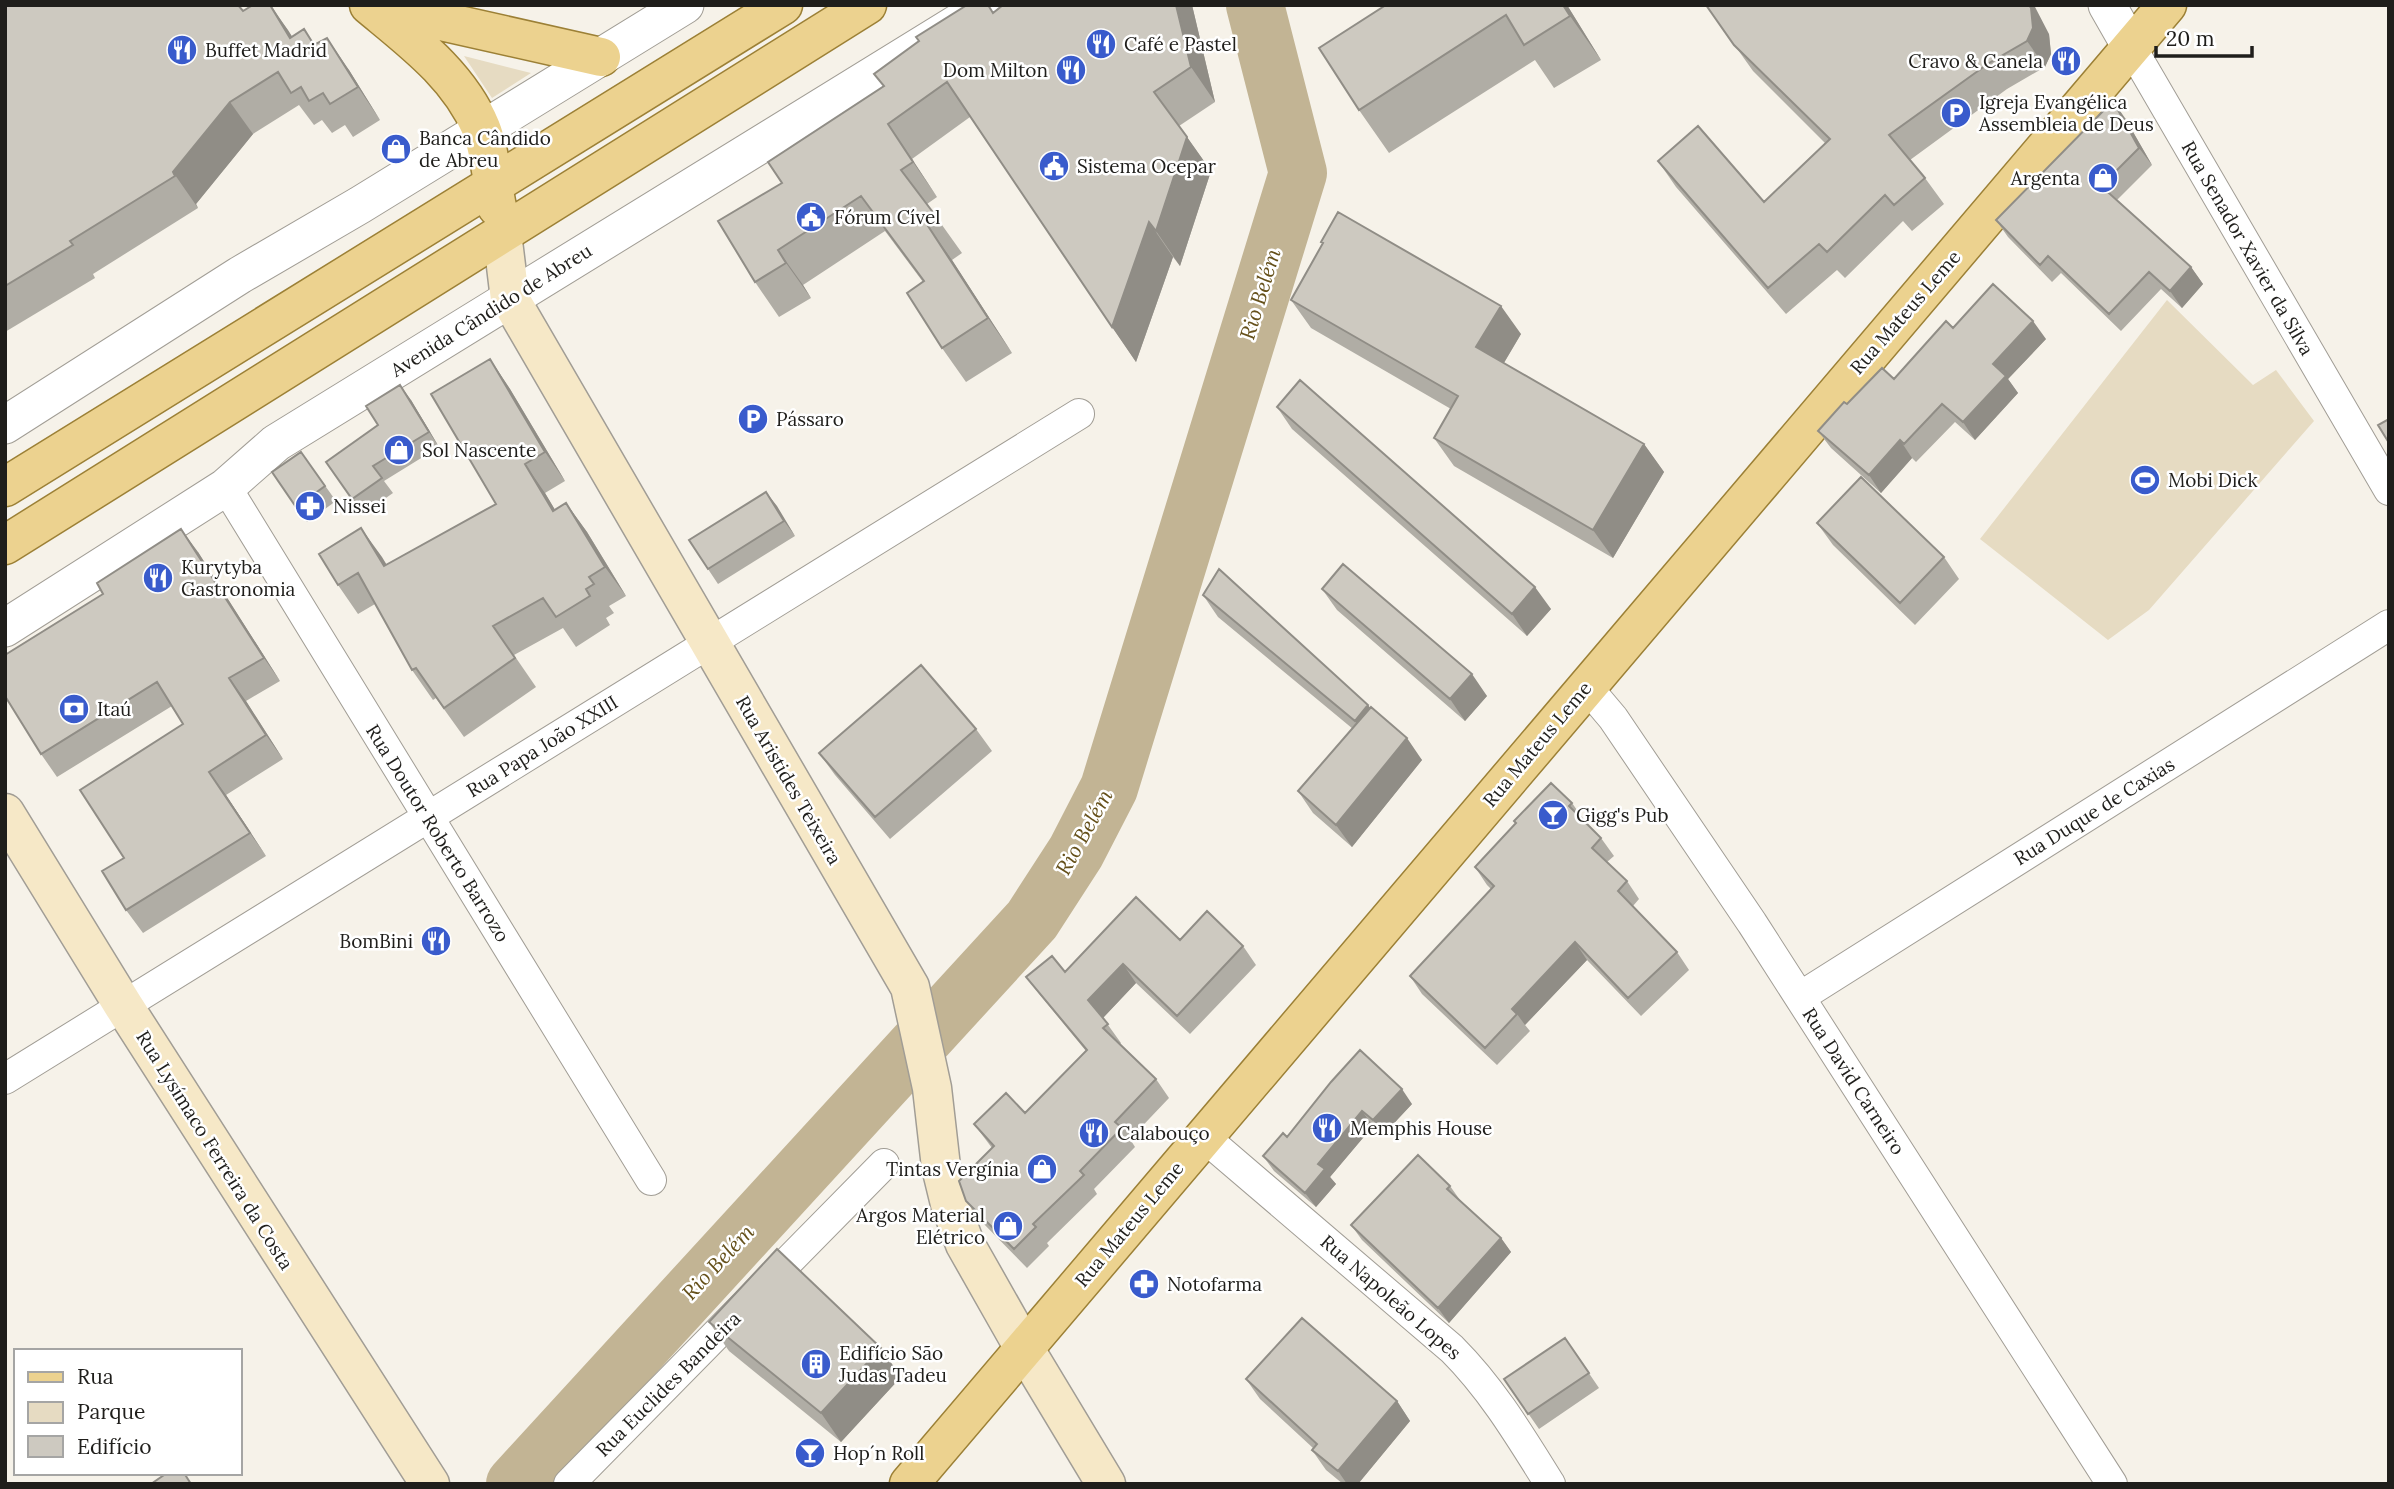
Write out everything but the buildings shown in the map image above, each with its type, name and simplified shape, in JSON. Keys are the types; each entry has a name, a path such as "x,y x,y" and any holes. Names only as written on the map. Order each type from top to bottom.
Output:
{"main road":[{"path":"369,5 601,57"},
{"path":"369,5 439,66 470,106 482,130 502,233"},
{"path":"5,487 783,5"},
{"path":"5,545 867,5"},
{"name":"Rua Mateus Leme","path":"909,1484 2167,5"},
{"name":"Rua Aristides Teixeira","path":"502,233 510,299 909,987 932,1088 941,1167 950,1204 965,1244 1024,1348"},
{"name":"Rua Lysímaco Ferreira da Costa","path":"5,813 422,1481"},
{"path":"1024,1348 1106,1484"}],"street":[{"path":"5,425 240,275 360,205 685,5"},
{"name":"Avenida Cândido de Abreu","path":"5,628 226,487 276,443 987,5"},
{"name":"Rua Senador Xavier da Silva","path":"2107,5 2389,490"},
{"name":"Rua Papa João XXIII","path":"5,1079 1079,414"},
{"name":"Rua Doutor Roberto Barrozo","path":"226,487 651,1180"},
{"name":"Rua Duque de Caxias","path":"1800,997 2389,625"},
{"name":"Rua David Carneiro","path":"1586,686 1613,718 1800,997 2112,1484"},
{"name":"Rua Napoleão Lopes","path":"1204,1137 1452,1349 1498,1402 1550,1484"},
{"name":"Rua Euclides Bandeira","path":"569,1484 884,1164"}],"green space":[{"path":"464,56 531,73 492,98"},
{"name":"Mobi Dick","path":"2167,300 2253,385 2276,370 2314,421 2149,610 2108,640 1980,539"}],"waterway":[{"name":"Rio Belém","path":"515,1484 1032,920 1076,852 1109,788 1298,173 1255,5"}],"place":[{"name":"Café e Pastel","path":"1101,44"},
{"name":"Buffet Madrid","path":"182,50"},
{"name":"Cravo & Canela","path":"2066,61"},
{"name":"Dom Milton","path":"1071,70"},
{"name":"Igreja Evangélica Assembleia de Deus","path":"1956,113"},
{"name":"Banca Cândido de Abreu","path":"396,149"},
{"name":"Sistema Ocepar","path":"1054,166"},
{"name":"Argenta","path":"2103,178"},
{"name":"Fórum Cível","path":"811,217"},
{"name":"Pássaro","path":"753,419"},
{"name":"Sol Nascente","path":"399,450"},
{"name":"Mobi Dick","path":"2145,480"},
{"name":"Nissei","path":"310,506"},
{"name":"Kurytyba Gastronomia","path":"158,578"},
{"name":"Itaú","path":"74,709"},
{"name":"Gigg's Pub","path":"1553,815"},
{"name":"BomBini","path":"436,941"},
{"name":"Memphis House","path":"1327,1128"},
{"name":"Calabouço","path":"1094,1133"},
{"name":"Tintas Vergínia","path":"1042,1169"},
{"name":"Argos Material Elétrico","path":"1008,1226"},
{"name":"Notofarma","path":"1144,1284"},
{"name":"Edifício São Judas Tadeu","path":"816,1364"},
{"name":"Hop´n Roll","path":"810,1453"}]}
